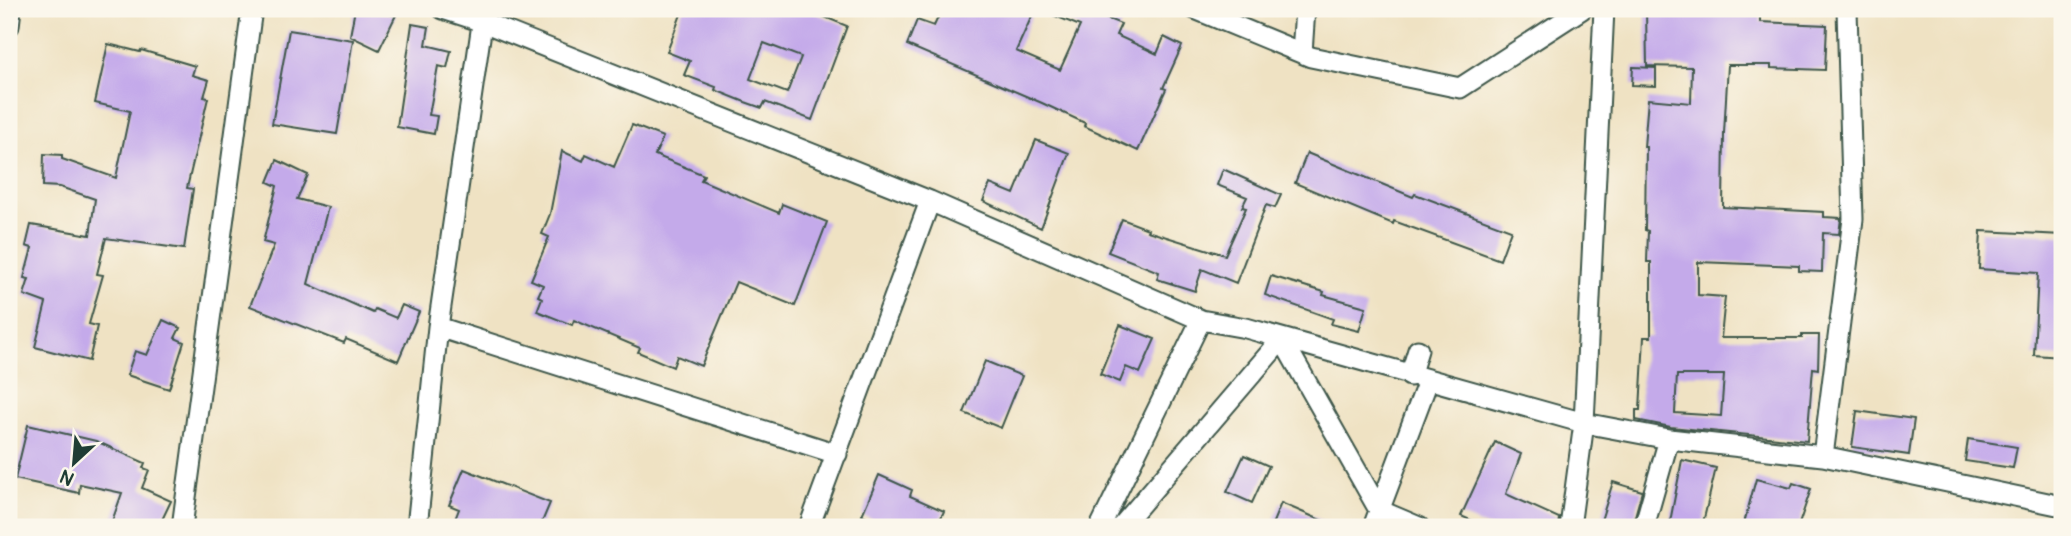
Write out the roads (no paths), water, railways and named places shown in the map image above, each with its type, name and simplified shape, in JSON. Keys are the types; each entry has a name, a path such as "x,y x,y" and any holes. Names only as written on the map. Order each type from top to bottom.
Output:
{"street":[{"path":"9,26 11,9"},
{"path":"182,527 252,9"},
{"path":"443,9 483,15 930,201 1201,320 1282,339 1584,423 1669,439 1823,456 2062,506"},
{"path":"1195,9 1311,57 1460,88 1582,9"},
{"path":"1302,53 1305,9"},
{"path":"1570,527 1584,423 1604,9"},
{"path":"1823,456 1853,219 1846,9"},
{"path":"417,527 438,327 483,15"},
{"path":"809,527 930,201"},
{"path":"1100,527 1201,320"},
{"path":"438,327 837,454"},
{"path":"1282,339 1376,518"},
{"path":"1121,527 1282,339"},
{"path":"1376,518 1419,378 1418,351"},
{"path":"1644,527 1669,439"},
{"path":"1376,518 1419,527"}]}
